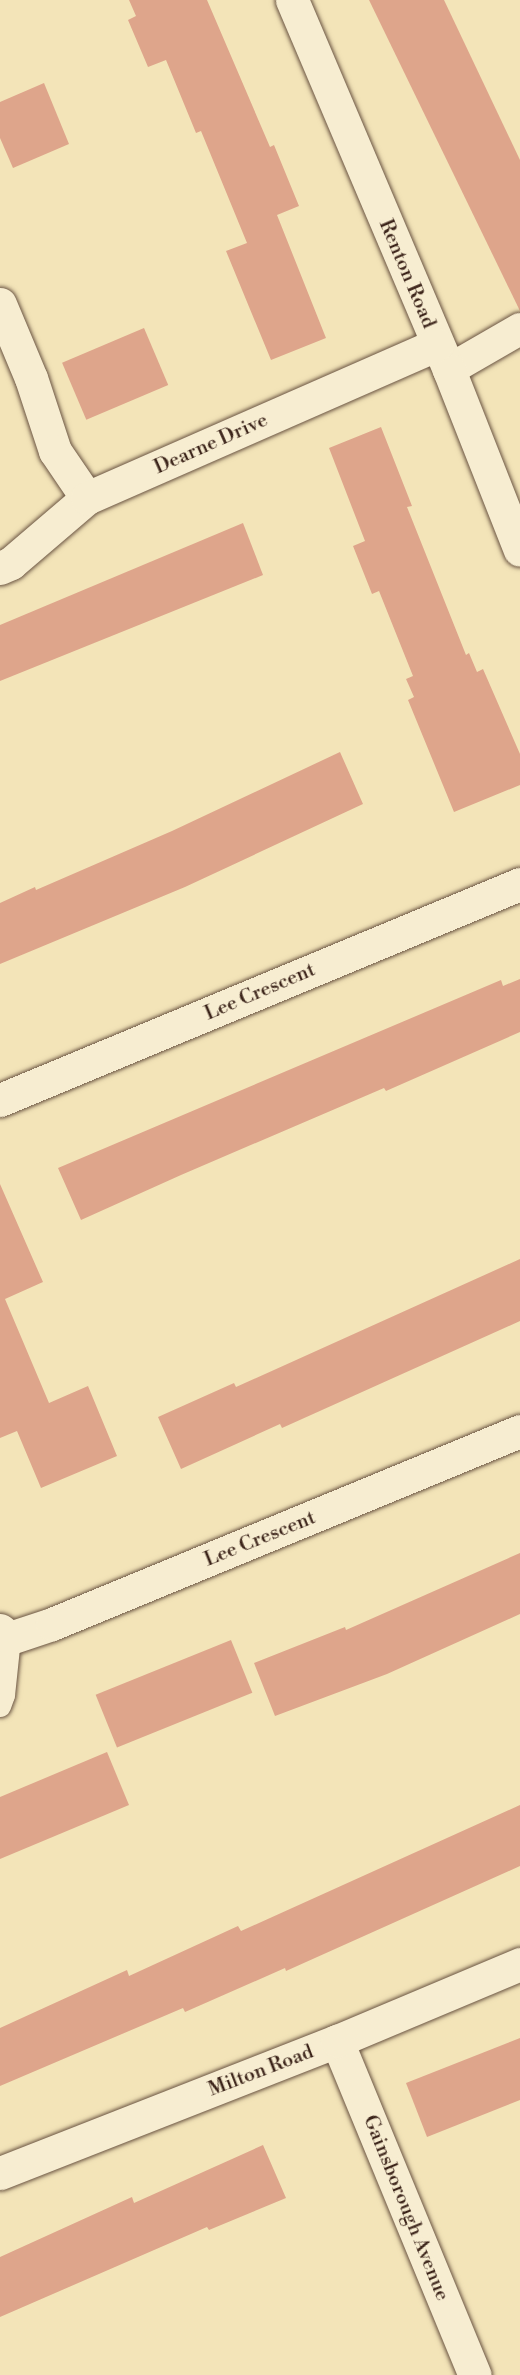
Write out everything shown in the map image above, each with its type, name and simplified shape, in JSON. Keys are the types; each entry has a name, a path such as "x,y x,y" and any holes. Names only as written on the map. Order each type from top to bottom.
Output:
{"street":[{"name":"Renton Road","path":"292,0 443,357 520,550"},
{"path":"0,304 31,378 55,451 87,498"},
{"path":"443,357 520,329"},
{"name":"Dearne Drive","path":"0,568 12,563 87,498 443,357"},
{"name":"Lee Crescent","path":"0,1100 520,884"},
{"name":"Lee Crescent","path":"5,1634 52,1624 520,1431"},
{"name":"Milton Road","path":"0,2173 337,2041 520,1964"},
{"name":"Gainsborough Avenue","path":"337,2041 475,2375"}],"lane":[{"path":"0,1706 4,1695 5,1634"}],"building":[{"path":"129,0 207,0 270,147 274,145 299,206 277,215 326,338 271,360 226,251 247,243 201,131 196,133 166,60 148,67 128,20 136,16"},
{"path":"369,0 444,0 520,160 520,311"},
{"path":"44,83 69,144 13,168 0,138 0,102"},
{"path":"144,328 168,385 86,420 62,363"},
{"path":"381,427 412,506 407,507 466,655 469,653 477,672 483,669 520,754 520,785 454,812 408,700 414,697 406,679 413,676 379,591 372,594 353,546 365,541 329,448"},
{"path":"243,523 263,575 0,681 0,625"},
{"path":"340,752 363,804 185,887 0,964 0,903 35,887 36,890 172,831"},
{"path":"520,979 520,1032 386,1091 384,1088 81,1220 58,1168 501,980 503,986"},
{"path":"0,1184 43,1282 5,1299 49,1403 88,1386 117,1456 41,1488 17,1431 0,1438"},
{"path":"520,1259 520,1321 282,1428 280,1424 181,1469 158,1417 234,1383 236,1387"},
{"path":"520,1553 520,1614 387,1674 275,1716 254,1663 345,1627 346,1630"},
{"path":"231,1640 252,1693 117,1748 96,1695"},
{"path":"107,1752 129,1805 0,1859 0,1797"},
{"path":"520,1805 520,1866 286,1971 285,1968 185,2012 183,2008 0,2086 0,2028 127,1970 129,1976 238,1926 241,1931"},
{"path":"520,2038 520,2100 427,2137 406,2083"},
{"path":"263,2145 286,2198 209,2230 207,2227 0,2317 0,2257 132,2197 134,2203"}]}
